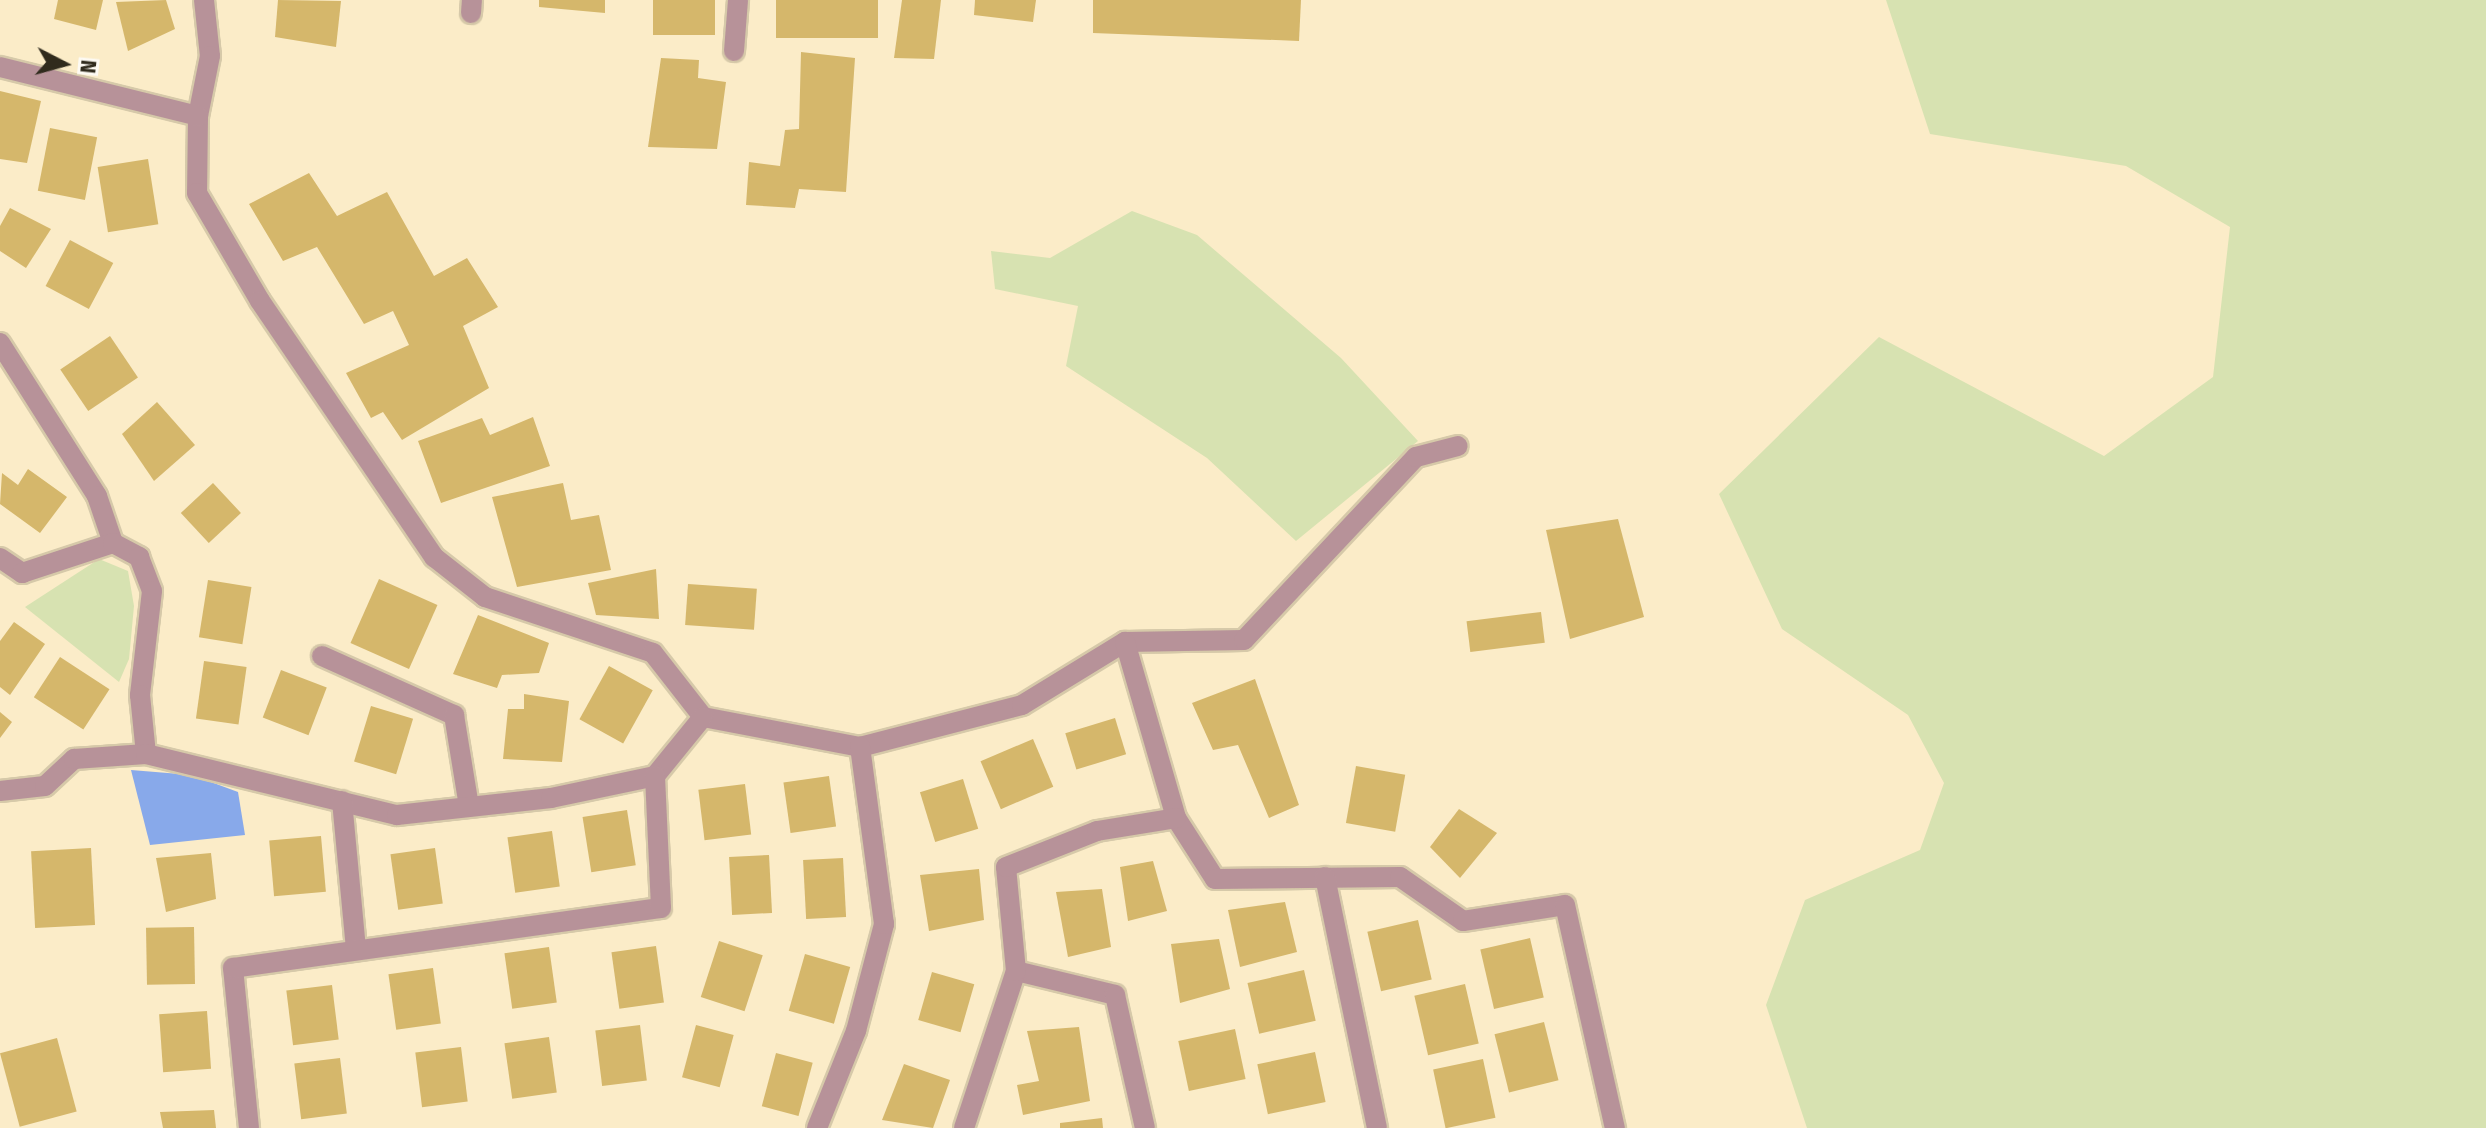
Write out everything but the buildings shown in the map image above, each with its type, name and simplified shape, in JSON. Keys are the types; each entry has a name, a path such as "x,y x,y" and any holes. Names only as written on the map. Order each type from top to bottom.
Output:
{"street":[{"path":"204,0 210,56 198,116 197,193 260,301 434,557 485,597 653,653 703,717 860,747 1022,705 1125,642 1244,640 1416,457 1458,446"},
{"path":"734,51 738,0"},
{"path":"0,67 198,116"},
{"path":"0,343 97,496 113,543 139,557 152,591 140,695 146,754"},
{"path":"0,558 22,573 113,543"},
{"path":"1125,642 1176,818 1215,879 1400,877 1463,921 1565,905 1615,1128"},
{"path":"322,656 454,715 469,807"},
{"path":"0,791 45,786 74,759 146,754 397,815 469,807 655,776 703,717"},
{"path":"817,1128 856,1031 884,924 860,747"},
{"path":"249,1128 233,968 661,908 655,776"},
{"path":"342,801 356,949"},
{"path":"964,1128 1016,971 1006,867 1097,831 1176,818"},
{"path":"1325,877 1377,1128"},
{"path":"1016,971 1115,995 1145,1128"}],"green space":[{"path":"1886,0 2486,0 2486,1128 1807,1128 1766,1005 1805,900 1920,850 1944,783 1908,715 1782,629 1719,494 1879,337 2104,456 2213,377 2230,227 2126,166 1930,134"},
{"path":"1132,211 1197,235 1341,358 1418,441 1296,541 1207,458 1066,366 1078,306 995,289 991,251 1050,258"},
{"path":"99,559 128,571 134,606 129,659 119,682 25,607"}],"water":[{"path":"131,770 192,775 238,792 245,835 150,845"}]}
